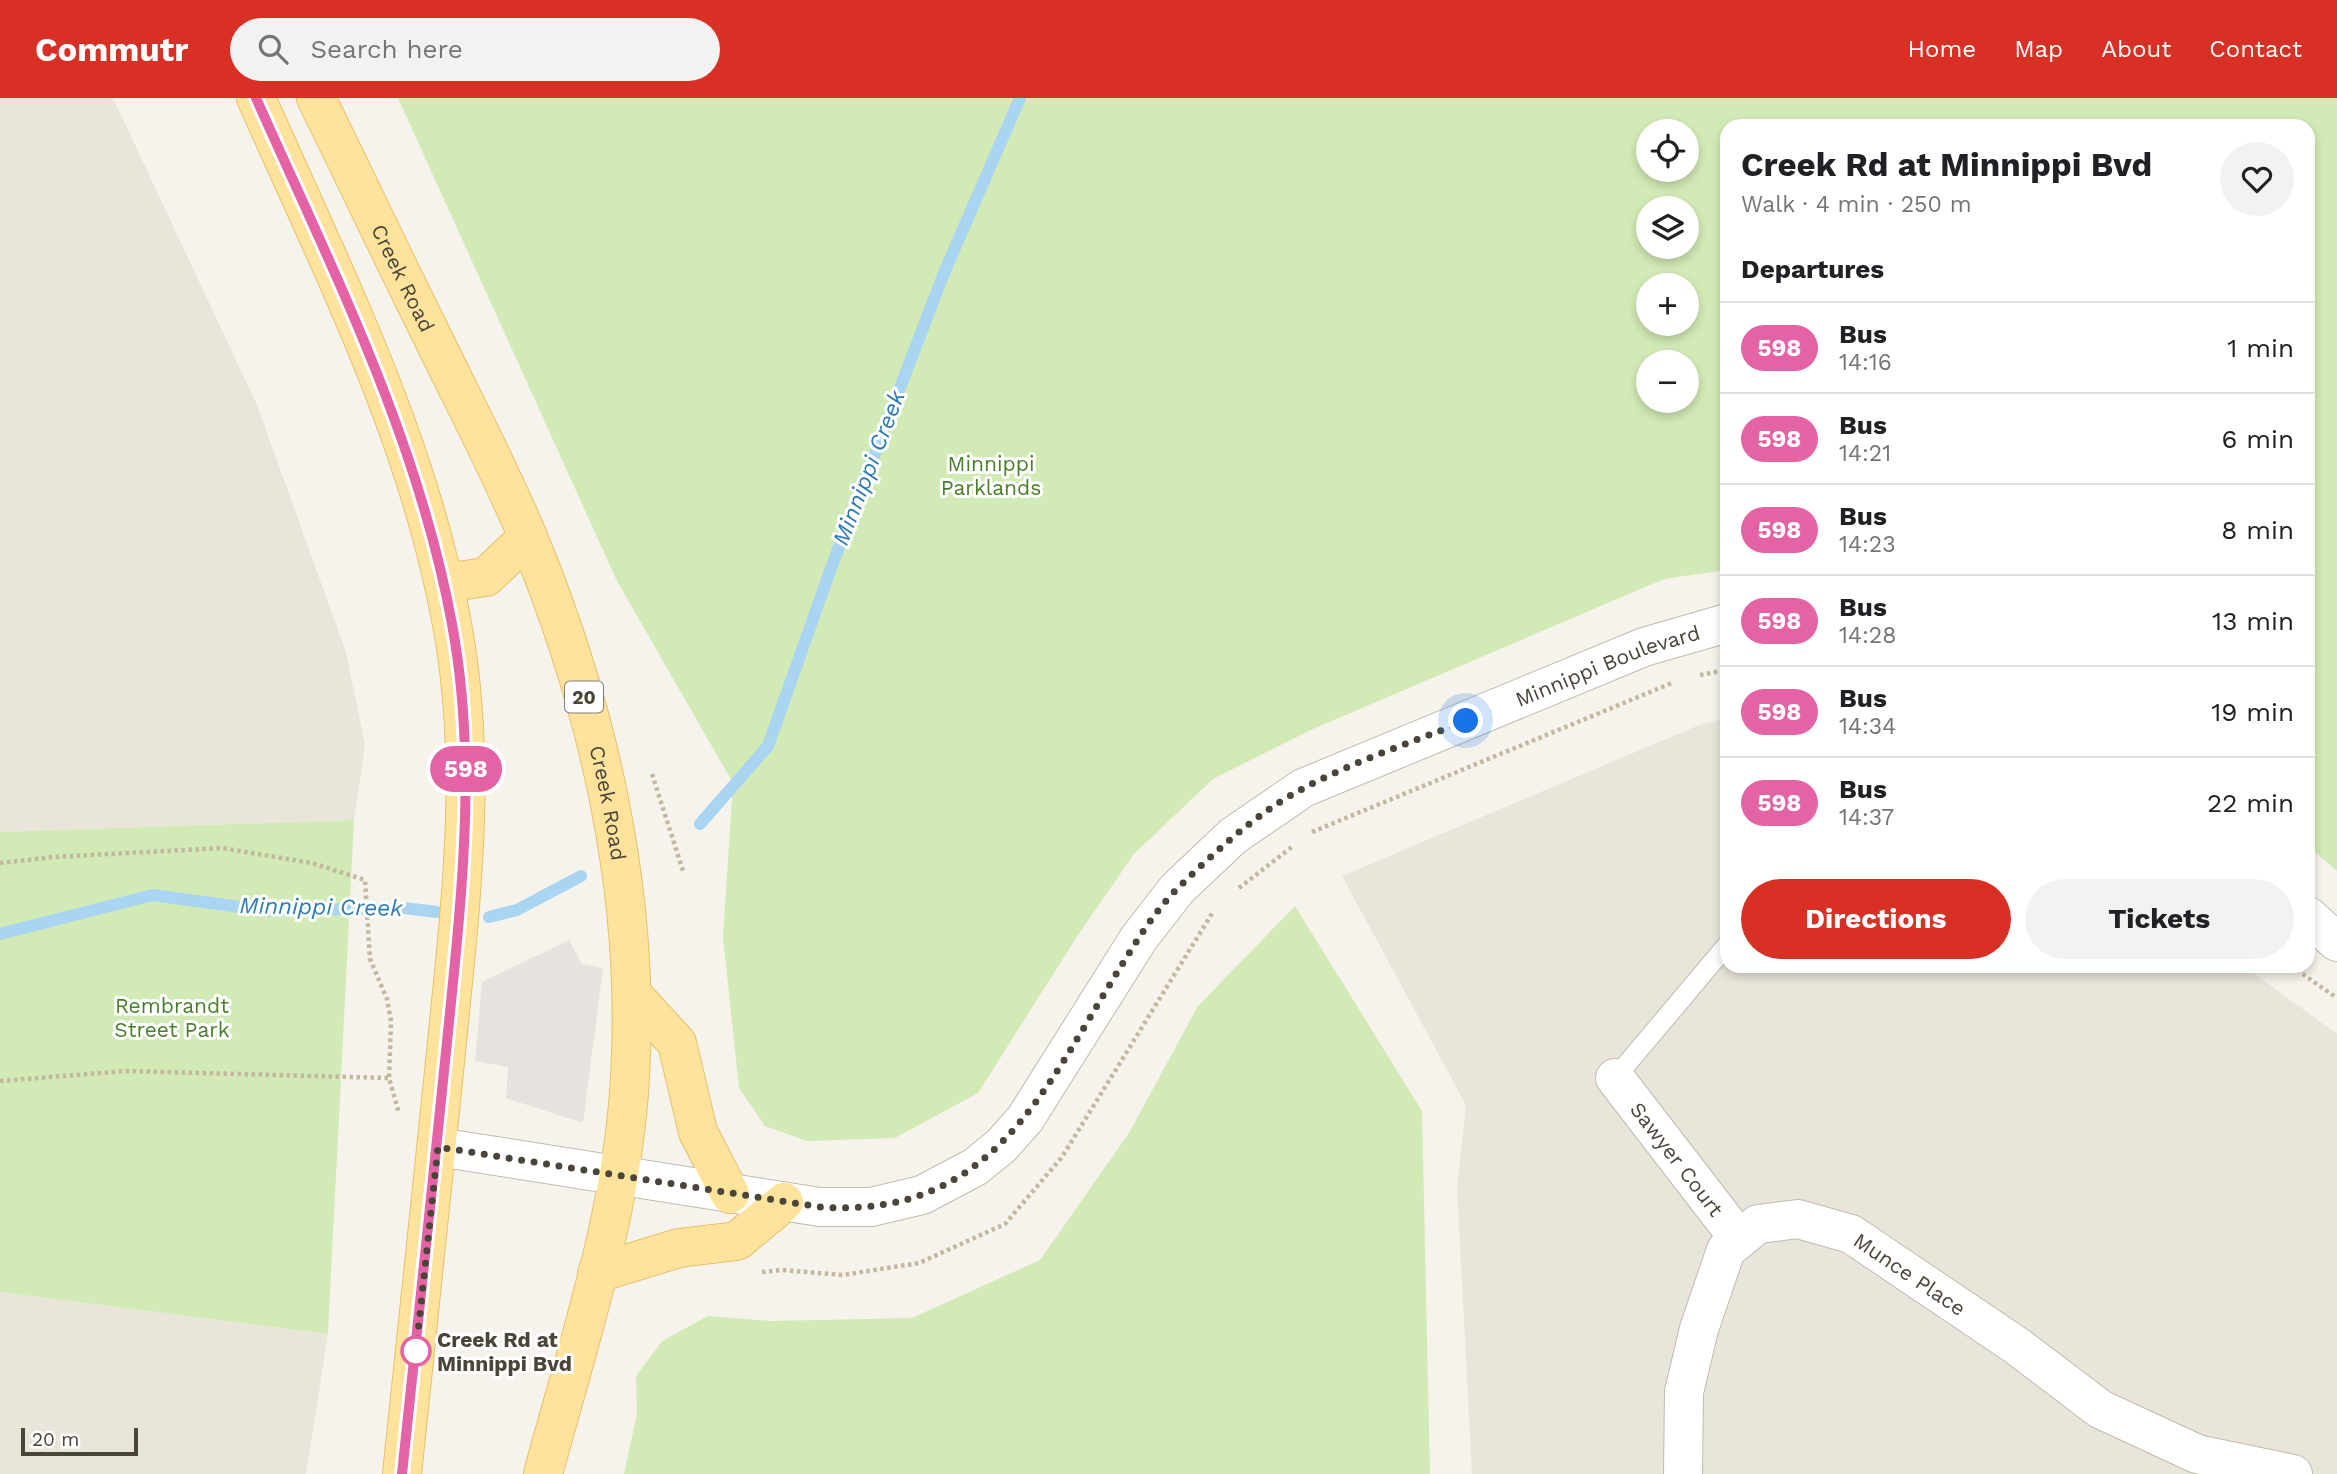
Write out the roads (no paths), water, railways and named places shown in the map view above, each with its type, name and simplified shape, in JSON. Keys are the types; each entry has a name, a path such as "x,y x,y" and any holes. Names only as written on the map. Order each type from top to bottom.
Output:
{"main road":[{"path":"256,98 395,414 416,477 444,583 461,686 467,801 461,897 438,1147 402,1474"},
{"name":"Creek Road","path":"316,98 528,537 570,653 604,778 621,862 632,994 631,1078 617,1175 597,1273 543,1474"},
{"path":"444,583 486,577 528,537"},
{"path":"632,994 677,1043 698,1132 730,1194"},
{"path":"597,1273 679,1248 737,1241 784,1202"}],"street":[{"name":"Minnippi Boulevard","path":"438,1147 730,1194 847,1209 896,1202 945,1185 984,1160 1025,1119 1139,938 1177,889 1234,836 1303,788 1644,647 1720,625"},
{"path":"2315,922 2337,942"},
{"name":"Sawyer Court","path":"1615,1078 1739,1239"},
{"name":"Munce Place","path":"1683,1474 1684,1392 1714,1279 1726,1250 1758,1224 1798,1219 1851,1234 2017,1346 2100,1409 2197,1454 2269,1471"}],"lane":[{"path":"1615,1078 1720,953"}],"waterway":[{"name":"Minnippi Creek","path":"700,824 768,746 831,568 944,273 1020,98"},
{"name":"Minnippi Creek","path":"489,917 517,910 581,876"},
{"name":"Minnippi Creek","path":"0,934 153,895 268,911 404,908 437,912"}],"place":[{"name":"Creek Rd at Minnippi Bvd","path":"416,1351"}],"park label":[{"name":"Minnippi Parklands","path":"991,475"},
{"name":"Rembrandt Street Park","path":"172,1017"}]}
